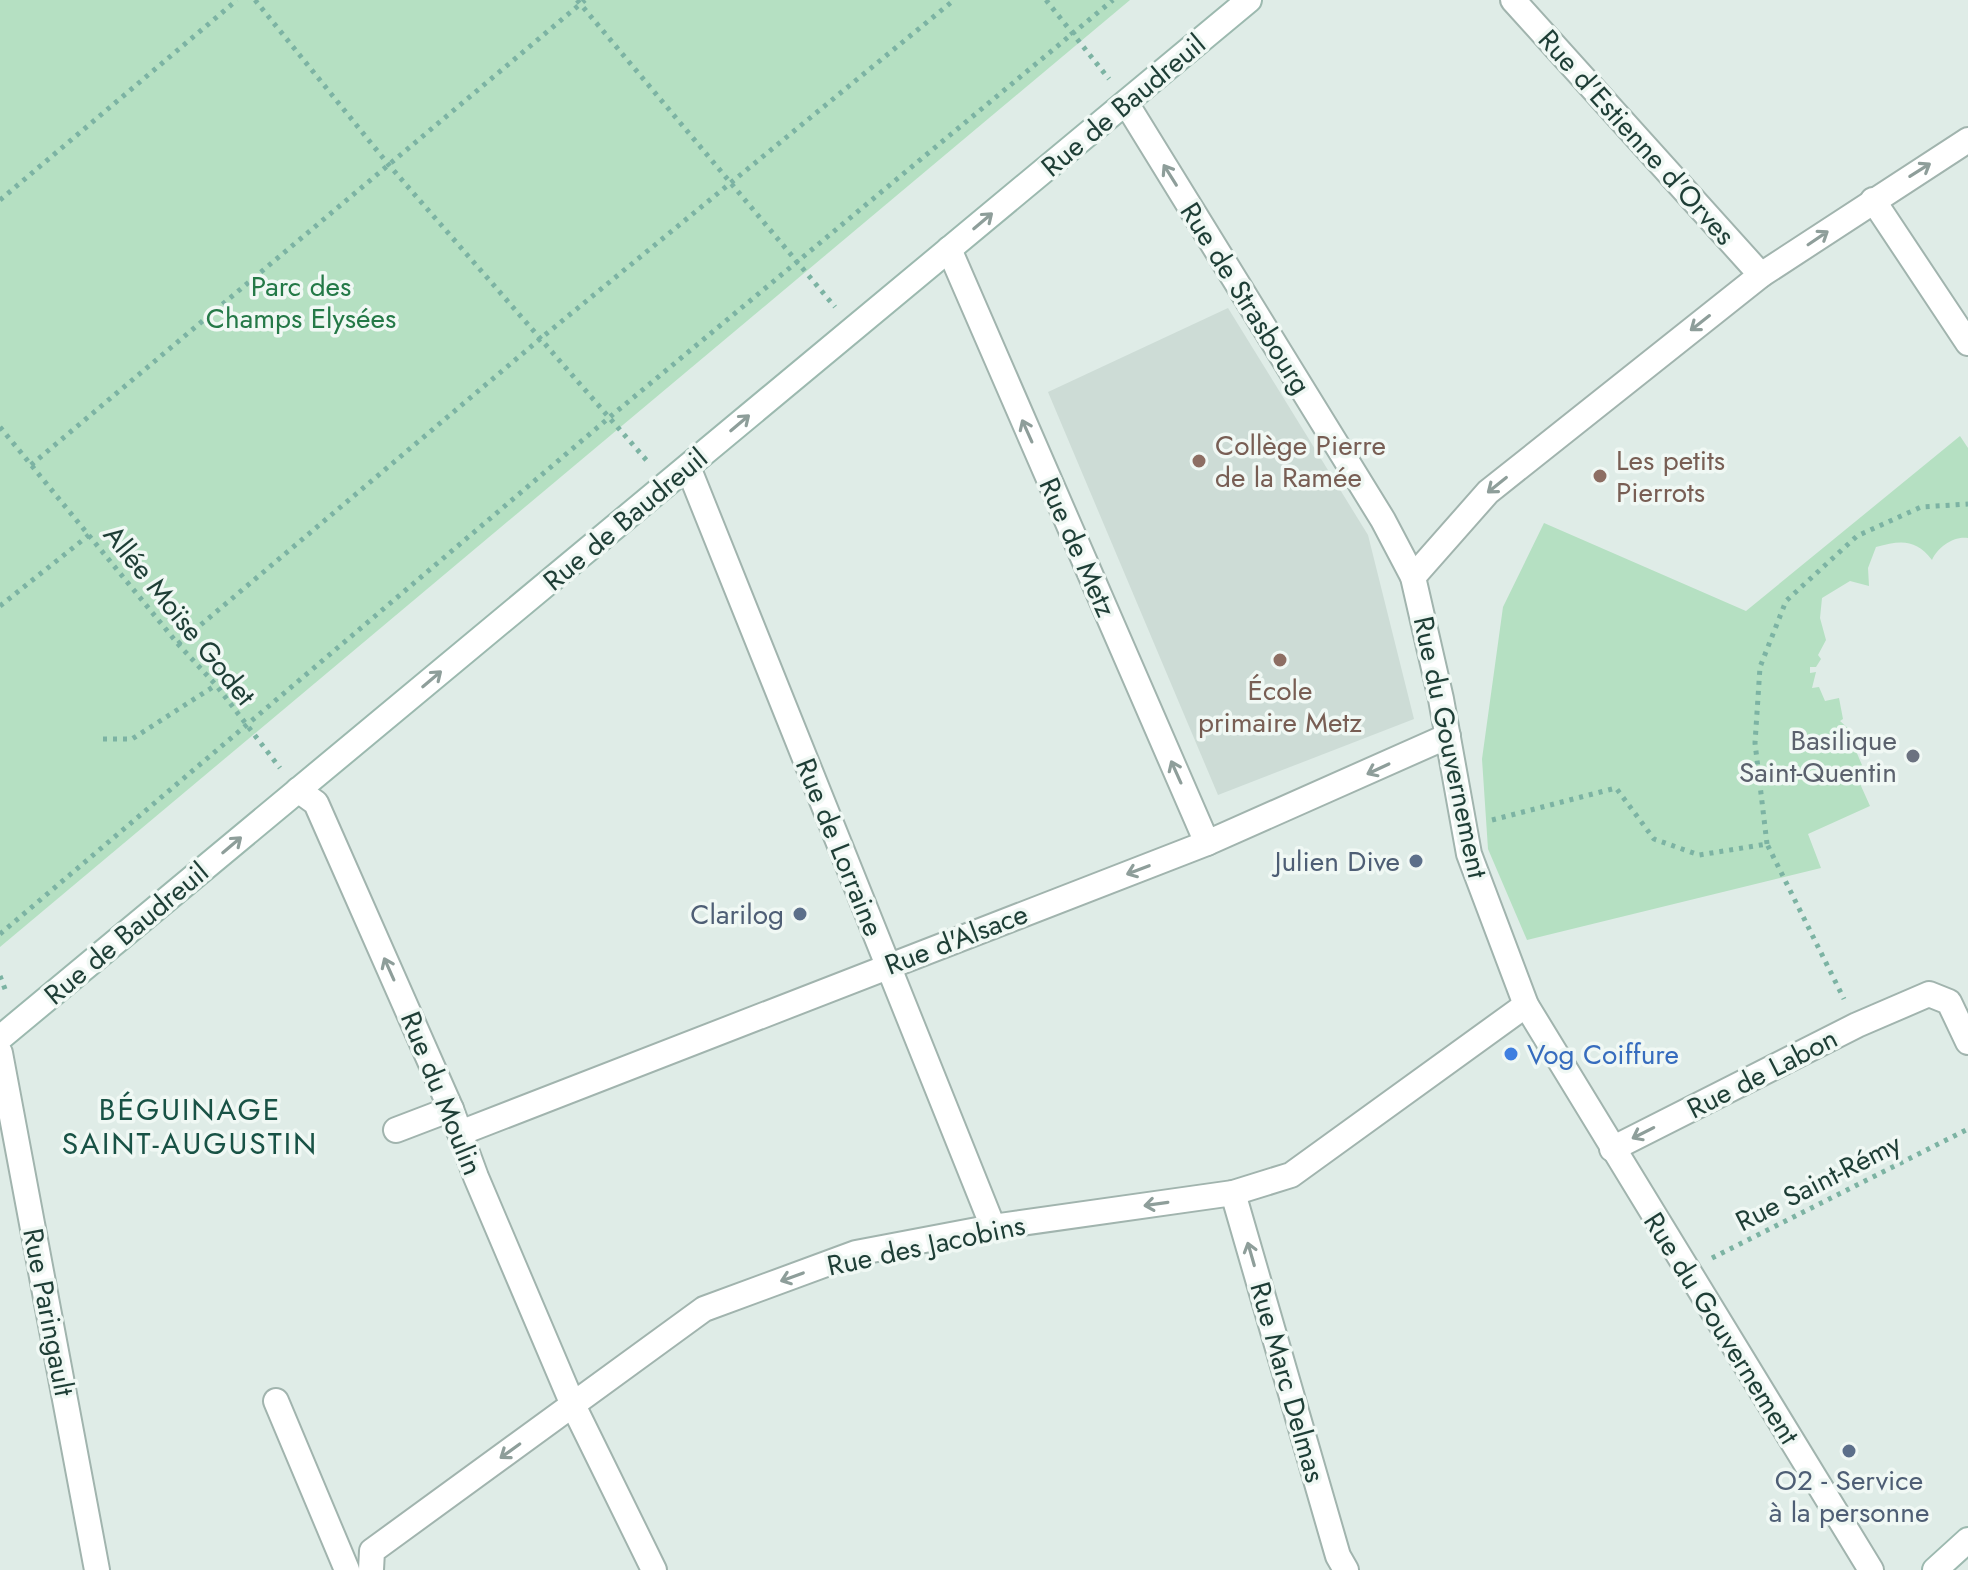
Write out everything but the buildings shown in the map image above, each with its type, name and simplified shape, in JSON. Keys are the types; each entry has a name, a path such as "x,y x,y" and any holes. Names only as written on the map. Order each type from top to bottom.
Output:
{"street":[{"name":"Rue de Baudreuil","path":"0,1038 1249,0"},
{"name":"Rue d'Estienne d'Orves","path":"1513,0 1761,275"},
{"name":"Rue de Strasbourg","path":"1126,103 1383,520 1413,577"},
{"name":"Rue du Gouvernement","path":"1871,1570 1526,1005 1469,854 1448,736 1413,577 1488,492 1761,275 1968,140"},
{"path":"1873,200 1968,343"},
{"name":"Rue de Metz","path":"949,249 1207,843"},
{"name":"Rue de Lorraine","path":"688,467 993,1227"},
{"name":"Rue d'Alsace","path":"460,1133 1207,843 1448,736"},
{"name":"Rue du Moulin","path":"298,790 316,803 451,1109 573,1405 654,1570"},
{"name":"Rue de Labon","path":"1612,1149 1914,998 1929,994 1949,1002 1968,1042"},
{"name":"Rue des Jacobins","path":"371,1570 372,1551 704,1309 856,1253 993,1227 1233,1193 1291,1175 1526,1005"},
{"name":"Rue Paringault","path":"0,1053 97,1570"},
{"path":"396,1130 451,1109"},
{"name":"Rue Marc Delmas","path":"1233,1193 1338,1556 1346,1570"},
{"path":"276,1401 347,1570"},
{"path":"1935,1570 1968,1540"}],"path":[{"path":"0,200 237,0"},
{"path":"255,0 388,164 611,416 667,484"},
{"path":"178,644 540,339 954,0"},
{"path":"1046,0 1076,33 1126,103"},
{"path":"0,934 611,416 1113,0"},
{"path":"31,465 581,1 854,329"},
{"name":"Allée Moïse Godet","path":"0,427 178,644 216,685 298,790"},
{"path":"1857,1025 1767,844 1755,743 1760,667 1786,601 1857,536 1921,507 1968,504"},
{"path":"0,606 89,535"},
{"path":"103,739 132,739 216,685"},
{"path":"1487,822 1616,788 1654,839 1699,855 1767,844"},
{"name":"Rue Saint-Rémy","path":"1686,1271 1968,1129"}],"shaded area":[{"path":"1228,308 1368,535 1414,719 1218,795 1048,392"}],"green space":[{"name":"Parc des Champs Elysées","path":"0,0 1130,0 0,947"},
{"path":"1960,436 1968,448 1968,538 1947,543 1932,560 1920,548 1907,543 1876,547 1868,568 1869,586 1850,581 1822,598 1820,618 1826,640 1818,655 1821,659 1816,667 1810,667 1810,673 1816,672 1812,688 1819,687 1825,701 1839,698 1843,719 1840,721 1850,730 1840,734 1842,740 1850,737 1865,772 1857,777 1870,806 1808,834 1821,868 1527,940 1488,849 1482,759 1503,607 1544,523 1746,611"}],"place":[{"name":"Collège Pierre de la Ramée","path":"1199,461"},
{"name":"Les petits Pierrots","path":"1600,476"},
{"name":"École primaire Metz","path":"1280,660"},
{"name":"Basilique Saint-Quentin","path":"1913,756"},
{"name":"Julien Dive","path":"1416,861"},
{"name":"Clarilog","path":"800,914"},
{"name":"Vog Coiffure","path":"1511,1054"},
{"name":"O2 - Service à la personne","path":"1849,1451"}],"district":[{"name":"BÉGUINAGE SAINT-AUGUSTIN","path":"190,1127"}]}
